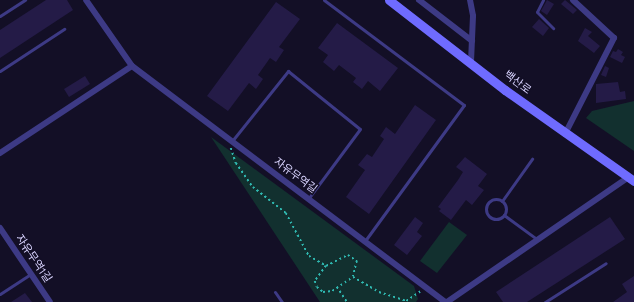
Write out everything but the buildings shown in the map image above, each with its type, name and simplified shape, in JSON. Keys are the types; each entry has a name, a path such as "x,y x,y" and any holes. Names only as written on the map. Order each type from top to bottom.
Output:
{"main road":[{"name":"백산로","path":"389,0 565,134 632,179"}],"street":[{"name":"자유무역길","path":"86,0 132,66 446,302 632,179"},
{"path":"419,0 472,41"},
{"path":"470,0 472,41 470,62"},
{"path":"565,134 614,38 573,0"},
{"path":"1,151 132,66"},
{"name":"자유무역1길","path":"0,228 50,302"}],"lane":[{"path":"0,16 25,0"},
{"path":"324,0 464,105 365,241"},
{"path":"544,0 537,12 553,28"},
{"path":"0,71 64,29"},
{"path":"232,141 288,71 360,129 308,199"},
{"path":"502,201 532,159"},
{"path":"502,201 492,200 488,205 487,211 495,219 504,215"},
{"path":"502,201 505,206 504,215"},
{"path":"504,215 538,240"},
{"path":"545,302 606,263"},
{"path":"0,294 31,274"},
{"path":"275,292 282,302"}],"path":[{"path":"232,141 231,150 236,163 253,187 286,213 309,256 326,266"},
{"path":"348,255 357,261 353,277 337,287 323,292 317,287 315,281 326,266 348,255"},
{"path":"353,277 379,292 406,300 425,287"},
{"path":"337,287 347,302"}],"green space":[{"path":"634,101 634,151 586,118 592,111"},
{"path":"211,137 414,286 418,299 416,302 320,302"},
{"path":"449,222 467,235 437,273 420,261"}]}
